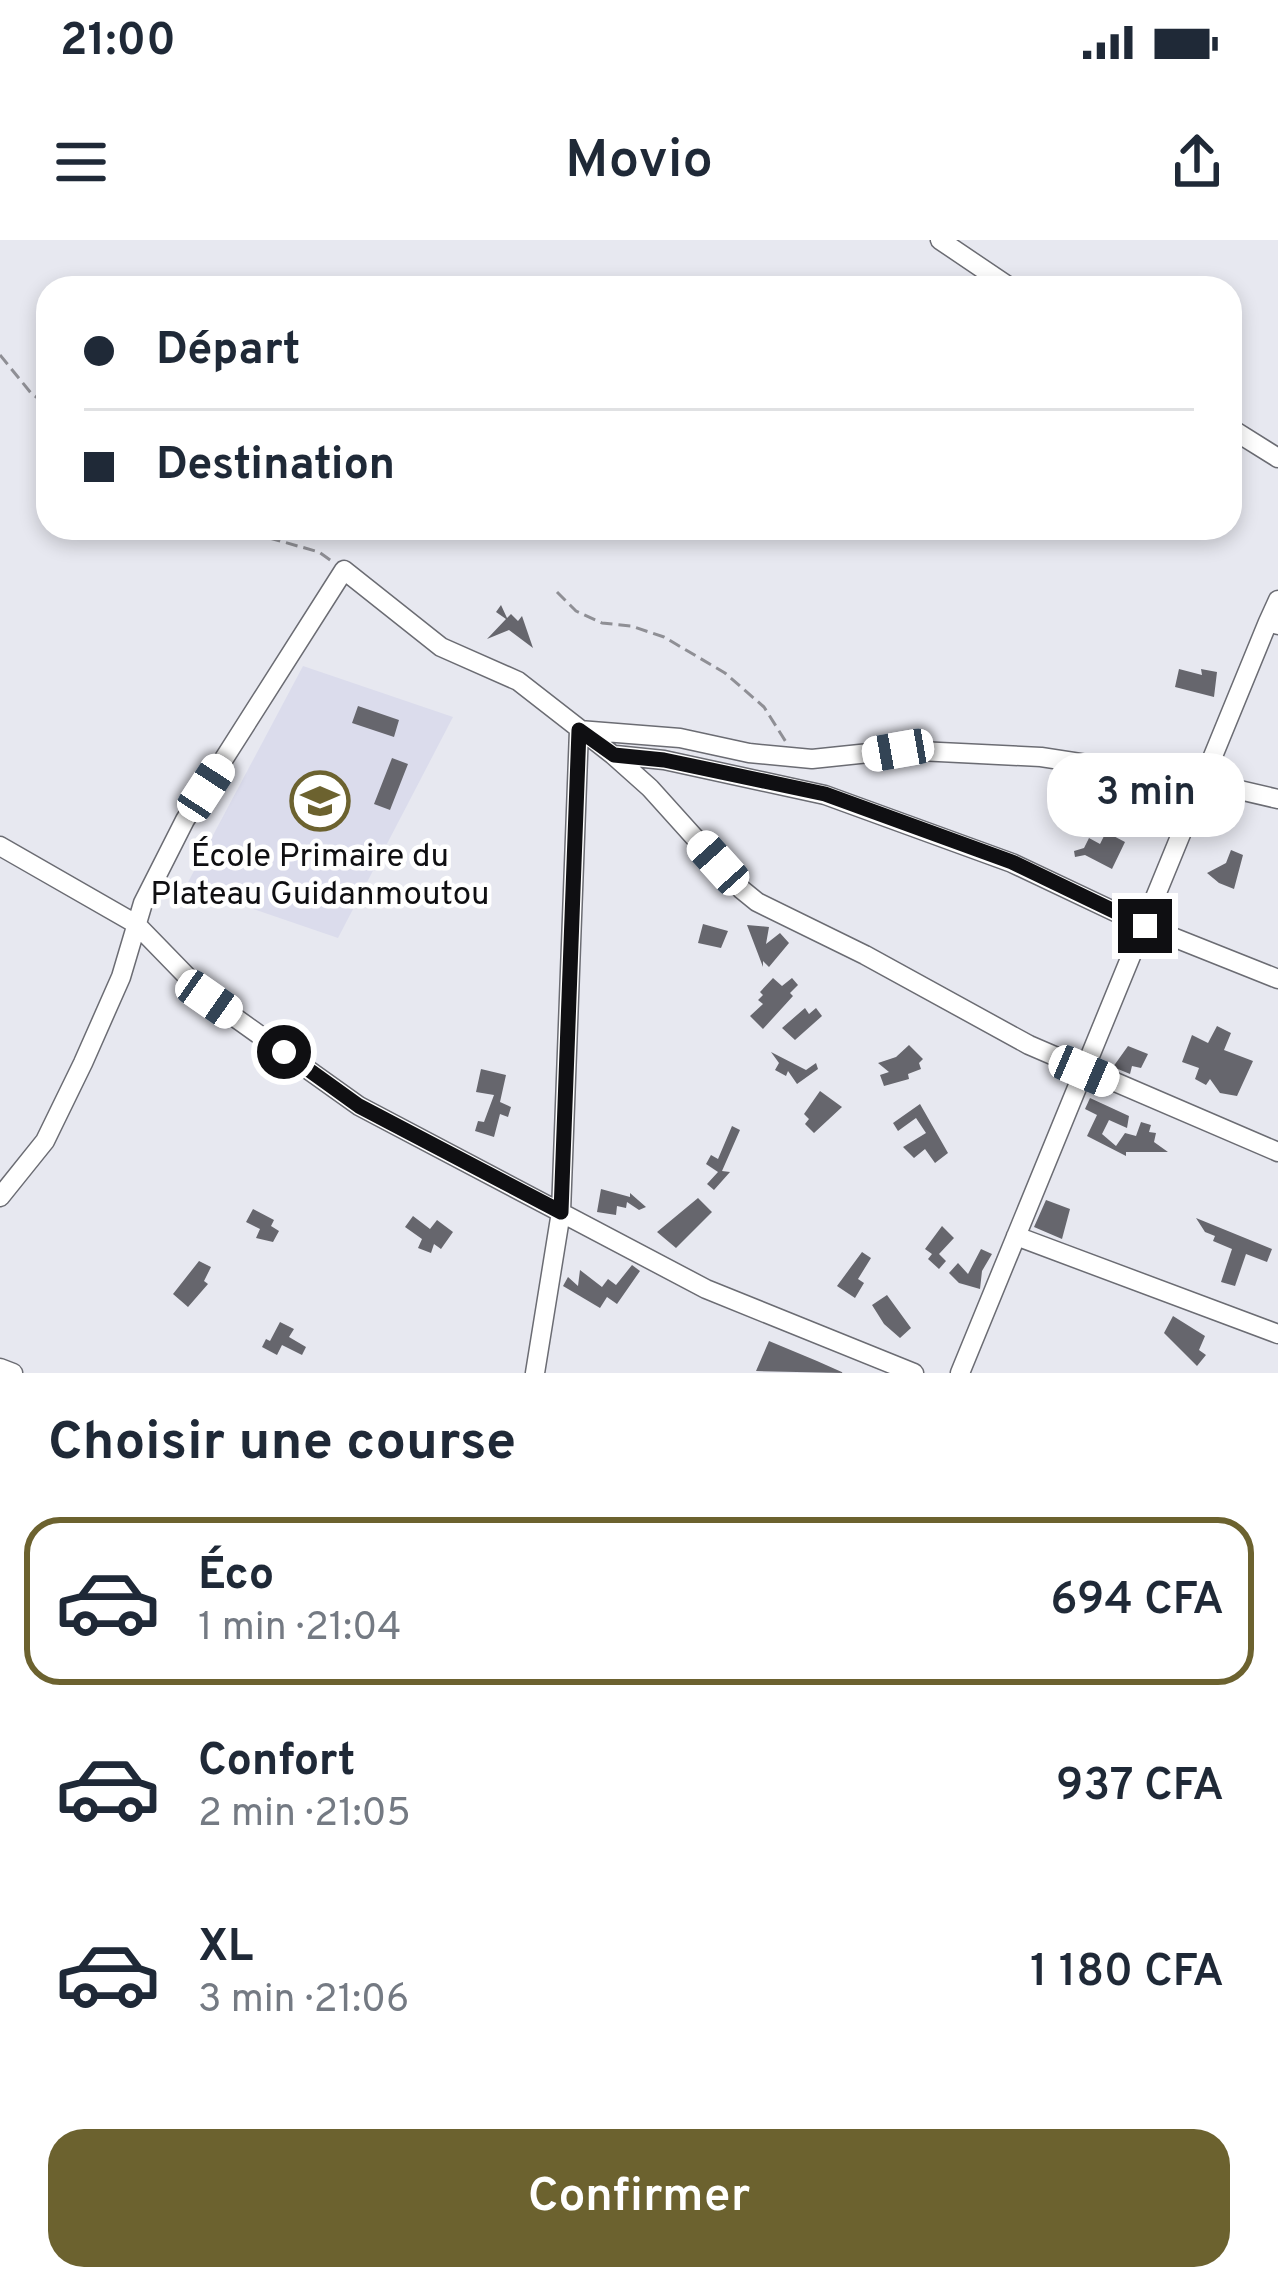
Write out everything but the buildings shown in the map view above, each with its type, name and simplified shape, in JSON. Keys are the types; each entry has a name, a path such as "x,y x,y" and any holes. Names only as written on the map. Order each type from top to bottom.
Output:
{"street":[{"path":"940,240 992,276"},
{"path":"1242,436 1278,458"},
{"path":"0,1197 45,1141 121,977 136,923 185,820 344,570 441,647 518,681 614,755 757,902 1084,1071 1278,1152"},
{"path":"960,1373 1273,624 1278,600"},
{"path":"579,730 680,738 749,753 812,759 898,750 990,753 1204,782 1278,799"},
{"path":"535,1373 561,1212 579,730"},
{"path":"614,755 664,760 825,794 1012,862 1145,926 1278,979"},
{"path":"0,846 136,923 209,999 359,1106 706,1289 914,1373"},
{"path":"1016,1236 1278,1334"},
{"path":"0,1368 13,1373"}],"path":[{"path":"0,355 36,396"},
{"path":"276,540 319,552 344,570"},
{"path":"556,592 577,611 602,623 631,626 664,638 724,673 764,707 787,745"}],"shaded area":[{"name":"École Primaire du Plateau Guidanmoutou","path":"303,666 453,717 338,938 186,886"}],"place":[{"name":"École Primaire du Plateau Guidanmoutou","path":"320,801"}],"route":[{"path":"284,1052 359,1106 561,1212 579,730 614,755 664,760 825,794 1012,862 1145,926"}]}
